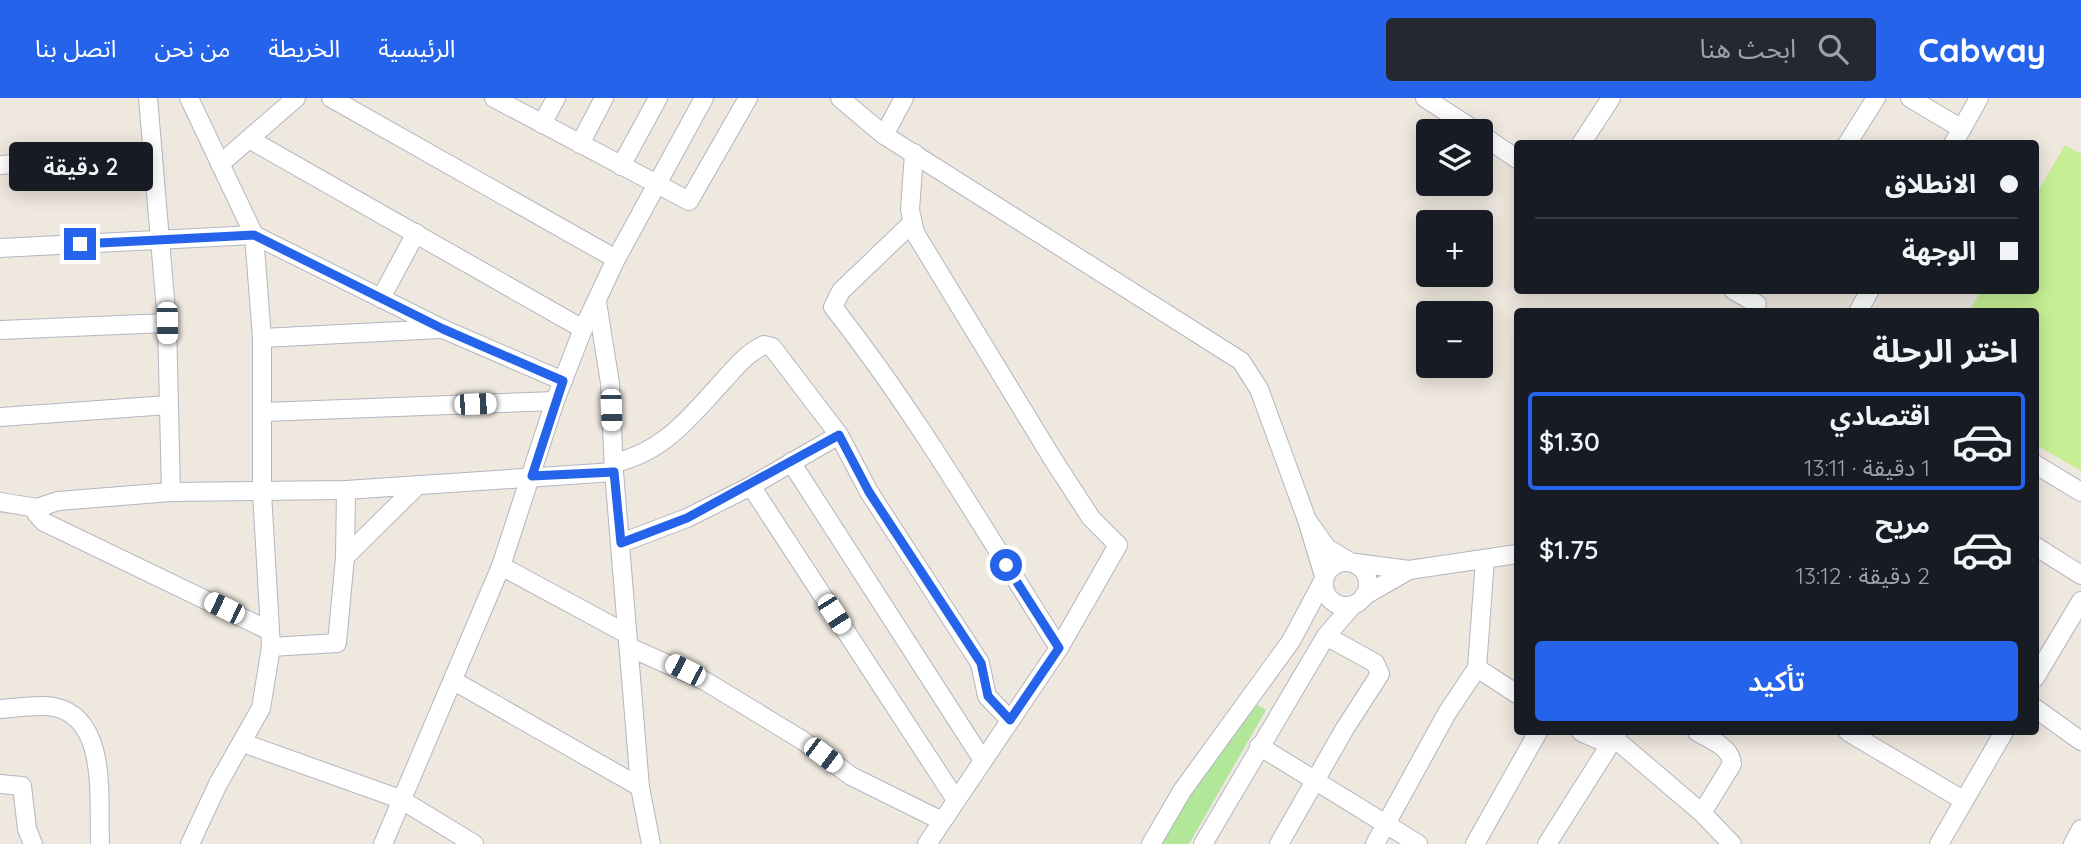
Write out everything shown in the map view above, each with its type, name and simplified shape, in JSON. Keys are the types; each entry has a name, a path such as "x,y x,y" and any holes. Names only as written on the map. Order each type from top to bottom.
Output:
{"street":[{"path":"148,98 167,323 171,492"},
{"path":"190,98 254,235 262,338 262,493 271,639 261,708 218,784 190,844"},
{"path":"331,98 616,258"},
{"path":"495,98 655,185 690,201 748,98"},
{"path":"542,124 556,98"},
{"path":"580,144 604,98"},
{"path":"621,166 658,98"},
{"path":"383,844 400,799 454,681 500,566 555,401 583,329 616,258 704,98"},
{"path":"840,98 884,135 1241,361 1259,389 1307,520 1330,600 1344,606 1358,601 1409,570"},
{"path":"884,135 904,98"},
{"path":"1425,98 1457,119"},
{"path":"1584,140 1611,98"},
{"path":"1850,140 1876,98"},
{"path":"1910,98 1957,136 1979,98"},
{"path":"220,164 285,102"},
{"path":"249,139 583,329"},
{"path":"1493,143 1514,157"},
{"path":"500,566 628,641 705,681 802,740 938,836 956,800 982,759 1059,648 1118,545 1091,518 1054,461 912,223 914,153"},
{"path":"0,165 153,155"},
{"path":"912,223 841,291 833,307 878,365 946,465 1059,648"},
{"path":"381,298 416,233"},
{"path":"0,247 254,235 443,329 563,381"},
{"path":"1741,294 1758,302"},
{"path":"597,302 610,383 614,468 640,787 650,839 666,844"},
{"path":"0,330 167,323"},
{"path":"262,338 443,329"},
{"path":"0,502 37,508 58,501 171,492 346,490 614,468 656,447 684,423 746,357 767,345 805,388 839,435 869,492 981,663 988,696 1010,720"},
{"path":"264,412 555,401"},
{"path":"0,417 168,405"},
{"path":"621,543 687,518 751,486 839,435"},
{"path":"791,462 982,759"},
{"path":"2039,466 2081,492"},
{"path":"345,557 417,486"},
{"path":"751,486 956,800"},
{"path":"37,508 36,513 44,522 271,639 337,643 345,557 346,490"},
{"path":"1203,844 1326,636 1358,601 1368,582 1366,574 1352,562 1327,548 1307,520"},
{"path":"2039,549 2081,575"},
{"path":"1151,844 1182,791 1291,641 1324,579 1335,564 1352,562 1409,570 1514,554"},
{"path":"1375,844 1447,713 1477,668 1485,559"},
{"path":"2039,671 2081,601"},
{"path":"1279,844 1315,779 1380,674 1375,663 1326,636"},
{"path":"1477,668 1514,692"},
{"path":"454,681 640,787"},
{"path":"0,709 50,706 62,709 84,723 95,750 100,844"},
{"path":"2039,711 2081,741"},
{"path":"1475,844 1536,735"},
{"path":"1588,735 1599,740 1616,735"},
{"path":"1616,735 1732,844"},
{"path":"1547,844 1616,735"},
{"path":"1702,813 1732,764 1729,752 1703,735"},
{"path":"1853,735 1963,800"},
{"path":"1939,844 2002,735"},
{"path":"243,743 400,799 474,844"},
{"path":"1259,746 1418,844"},
{"path":"0,785 22,786 27,829 33,844"},
{"path":"2073,844 2081,829"}],"green space":[{"path":"2065,145 2081,154 2081,471 2039,446 2039,308 1971,308 1979,294 2039,294 2039,189"},
{"path":"1257,705 1266,710 1189,844 1160,844 1205,772"}],"route":[{"path":"80,244 254,235 443,329 563,381 532,476 614,472 621,543 687,518 751,486 839,435 869,492 981,663 988,696 1010,720 1059,648 1006,565"}]}
